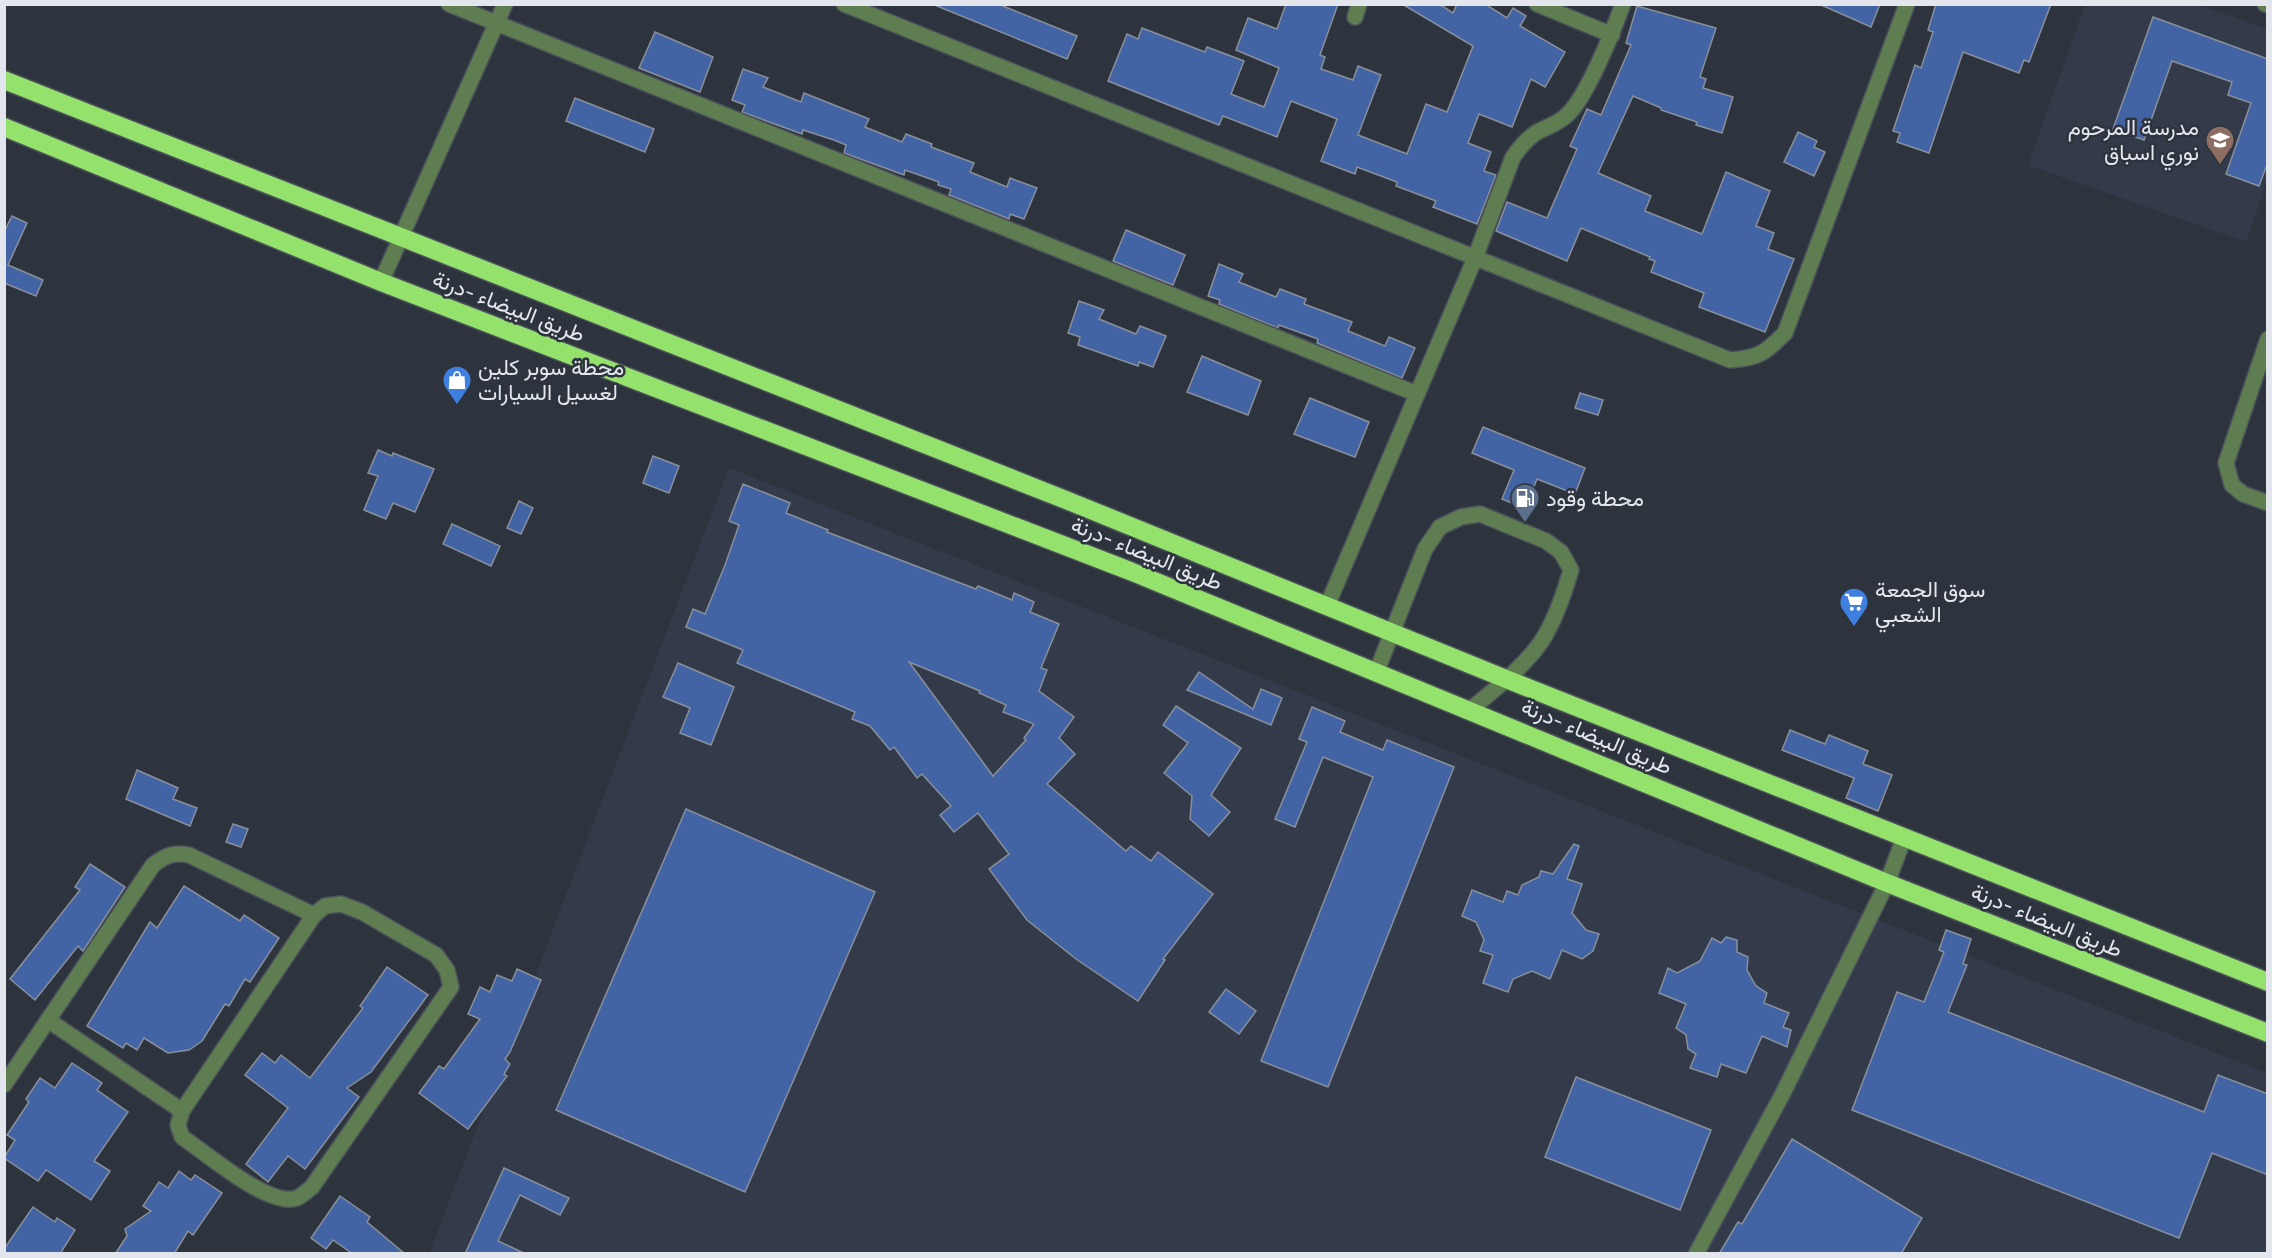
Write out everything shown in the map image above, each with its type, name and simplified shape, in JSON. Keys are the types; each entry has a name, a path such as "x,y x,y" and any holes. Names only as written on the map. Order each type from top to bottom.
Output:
{"highway":[{"name":"طريق البيضاء -درنة","path":"4,80 2268,982"},
{"name":"طريق البيضاء -درنة","path":"4,128 381,282 1130,572 1887,882 2268,1033"}],"street":[{"path":"449,4 496,25 1417,394"},
{"path":"381,282 505,4"},
{"path":"844,4 1730,360 1753,358 1770,348 1785,333 1907,4"},
{"path":"1537,4 1612,35"},
{"path":"1327,606 1475,258 1513,157 1523,144 1538,132 1553,126 1568,114 1582,94 1612,35 1623,4"},
{"path":"2268,339 2226,464 2232,485 2243,494 2268,503"},
{"path":"1376,673 1425,549 1440,527 1461,517 1480,514 1546,541 1561,552 1571,570 1564,594 1542,641 1525,662 1470,710"},
{"path":"1696,1254 1782,1095 1887,882 1904,838"},
{"path":"4,1085 153,865 164,857 177,853 189,855 314,915"},
{"path":"341,904 362,912 436,954 447,970 451,987 312,1187 297,1198 279,1199 260,1192 182,1137 178,1125 182,1111 314,915 325,906 341,904"},
{"path":"48,1020 182,1111"}],"shaded area":[{"path":"2085,5 2199,5 2267,29 2267,181 2246,242 2028,165"},
{"path":"729,468 2267,1073 2267,1253 429,1254"}],"building":[{"path":"932,4 998,4 1077,36 1067,59"},
{"path":"1286,4 1338,4 1320,55 1325,57 1321,69 1353,80 1358,66 1381,75 1358,135 1407,154 1426,104 1447,112 1473,46 1402,4 1439,4 1453,13 1457,4 1485,4 1507,18 1513,8 1526,16 1520,26 1565,52 1545,87 1531,79 1512,127 1479,114 1468,143 1491,152 1484,171 1496,175 1477,224 1433,207 1436,201 1396,186 1397,182 1357,167 1355,174 1321,161 1337,119 1291,101 1277,137 1223,116 1219,125 1108,81 1127,34 1138,39 1142,28 1205,52 1207,47 1244,61 1231,94 1264,107 1279,68 1236,50 1248,18 1277,29"},
{"path":"1819,4 1880,4 1871,27"},
{"path":"1936,4 2051,4 2029,62 2024,60 2019,73 1963,52 1929,153 1897,142 1900,133 1893,131 1915,65 1921,68 1933,32 1928,30"},
{"path":"1637,6 1716,28 1700,77 1706,79 1703,88 1733,97 1722,133 1696,125 1697,122 1661,110 1633,96 1598,173 1651,196 1645,211 1702,234 1726,172 1770,191 1756,226 1774,233 1768,249 1794,259 1765,332 1699,307 1704,293 1651,272 1655,261 1649,259 1650,257 1581,228 1567,261 1496,231 1507,202 1547,218 1577,149 1570,146 1587,109 1601,115 1631,45 1626,43"},
{"path":"2153,17 2268,59 2268,162 2259,186 2226,174 2251,103 2228,95 2232,82 2172,61 2144,140 2113,129"},
{"path":"655,32 713,57 700,92 639,68"},
{"path":"743,69 768,78 763,87 801,102 804,93 869,119 865,127 902,142 906,134 932,144 931,147 974,163 970,172 1007,187 1010,178 1037,188 1024,219 1010,214 1009,219 949,195 951,189 938,185 939,182 905,170 904,175 844,153 846,145 834,140 803,130 802,134 742,112 745,105 732,100"},
{"path":"575,98 654,129 645,152 566,121"},
{"path":"1798,132 1817,141 1814,147 1825,152 1814,176 1784,162"},
{"path":"12,216 27,223 8,265 43,280 36,296 4,283 4,232"},
{"path":"1126,230 1185,255 1173,285 1113,261"},
{"path":"1219,264 1243,274 1239,282 1276,297 1280,289 1306,299 1304,304 1352,322 1348,331 1385,346 1389,337 1415,348 1402,378 1317,343 1318,339 1279,325 1278,328 1219,304 1220,300 1208,296"},
{"path":"1079,301 1104,310 1099,319 1136,334 1140,326 1166,336 1153,367 1139,362 1138,366 1078,345 1080,337 1068,333"},
{"path":"1202,356 1261,381 1248,415 1187,392"},
{"path":"1580,393 1603,400 1598,415 1575,408"},
{"path":"1310,398 1369,422 1355,457 1294,434"},
{"path":"1483,427 1585,468 1575,494 1537,479 1525,508 1502,499 1514,470 1472,453"},
{"path":"378,450 392,456 393,453 434,469 415,512 393,503 386,519 364,510 378,476 368,473"},
{"path":"653,456 679,466 669,493 643,483"},
{"path":"743,484 790,503 786,513 828,530 827,532 976,589 978,586 1012,600 1014,593 1034,602 1030,612 1059,624 1041,668 1047,670 1039,691 1074,717 1059,738 1075,754 1047,784 1126,851 1131,846 1151,861 1158,852 1213,894 1163,959 1165,960 1138,1001 1076,959 1027,920 989,869 1009,854 978,813 954,832 940,815 951,806 922,774 917,778 894,747 890,750 870,726 852,719 855,712 737,663 743,650 686,627 693,609 705,614 725,565 739,525 729,521","holes":["909,662 980,691 979,693 1006,705 1003,712 1034,724 1024,738 1026,740 993,776"]},
{"path":"519,501 533,508 521,534 507,528"},
{"path":"452,524 500,546 491,566 443,544"},
{"path":"678,663 734,687 711,745 680,733 690,708 663,697"},
{"path":"1199,672 1253,709 1261,689 1282,698 1271,725 1187,690"},
{"path":"1176,706 1241,748 1211,795 1230,812 1209,836 1190,819 1192,796 1164,773 1188,743 1163,725"},
{"path":"1312,707 1345,721 1340,732 1383,750 1387,740 1454,767 1328,1087 1261,1061 1373,777 1323,757 1295,827 1275,819 1307,742 1299,739"},
{"path":"1790,730 1825,744 1829,735 1868,751 1863,764 1892,775 1878,811 1846,798 1854,778 1782,750"},
{"path":"137,770 178,788 173,799 197,808 190,826 126,799"},
{"path":"686,809 875,892 745,1192 556,1110"},
{"path":"233,824 248,829 241,847 226,842"},
{"path":"1574,844 1579,846 1567,879 1582,884 1572,913 1586,930 1599,934 1593,951 1582,959 1562,950 1550,979 1532,971 1513,979 1508,992 1483,983 1493,955 1480,951 1484,940 1476,922 1462,916 1472,890 1503,902 1507,891 1518,895 1522,885 1539,877 1541,871 1553,874"},
{"path":"90,864 125,887 83,951 78,946 35,1000 10,979 80,890 75,887"},
{"path":"184,886 240,921 244,915 279,938 250,982 245,979 229,1006 225,1004 202,1041 189,1050 168,1053 144,1038 137,1050 126,1043 123,1048 87,1026 150,922 157,928"},
{"path":"1946,930 1971,939 1963,964 1967,965 1948,1012 2204,1112 2218,1075 2268,1094 2268,1175 2212,1153 2179,1238 1852,1110 1897,992 1924,1002 1944,952 1939,950"},
{"path":"1726,937 1737,940 1737,952 1748,957 1747,970 1756,986 1767,993 1764,1003 1789,1013 1783,1027 1791,1030 1787,1047 1762,1036 1746,1073 1721,1064 1717,1077 1690,1068 1696,1054 1688,1049 1686,1035 1676,1028 1686,1004 1659,993 1668,968 1677,973 1700,961 1712,938 1721,943"},
{"path":"387,967 428,995 371,1072 347,1088 359,1097 305,1169 288,1156 268,1182 246,1164 288,1108 245,1075 262,1053 275,1063 281,1055 310,1078 363,1008 360,1006"},
{"path":"517,969 541,980 505,1059 510,1064 504,1074 507,1076 468,1129 419,1093 439,1066 444,1069 480,1019 468,1014 480,987 490,992 497,975 512,981"},
{"path":"1226,989 1256,1011 1239,1034 1209,1012"},
{"path":"72,1063 102,1083 97,1090 128,1112 94,1161 110,1171 91,1200 46,1170 38,1181 4,1158 15,1140 7,1135 29,1102 26,1099 40,1078 55,1088"},
{"path":"1576,1077 1711,1130 1680,1210 1545,1157"},
{"path":"1792,1139 1922,1218 1901,1254 1719,1254 1738,1222 1742,1224"},
{"path":"504,1168 569,1198 560,1215 520,1195 498,1241 526,1254 465,1254"},
{"path":"179,1171 191,1180 195,1175 222,1193 193,1235 188,1231 174,1254 115,1254 127,1236 125,1229 151,1211 143,1206 159,1182 168,1188"},
{"path":"340,1196 370,1217 367,1222 405,1254 353,1254 333,1240 326,1249 311,1238"},
{"path":"33,1207 55,1222 57,1218 75,1230 60,1254 4,1254 4,1249"}],"place":[{"name":"مدرسة المرحوم نوري اسباق","path":"2220,166"},
{"name":"محطة سوبر كلين لغسيل السيارات","path":"457,406"},
{"name":"محطة وقود","path":"1525,524"},
{"name":"سوق الجمعة الشعبي","path":"1854,628"}]}
